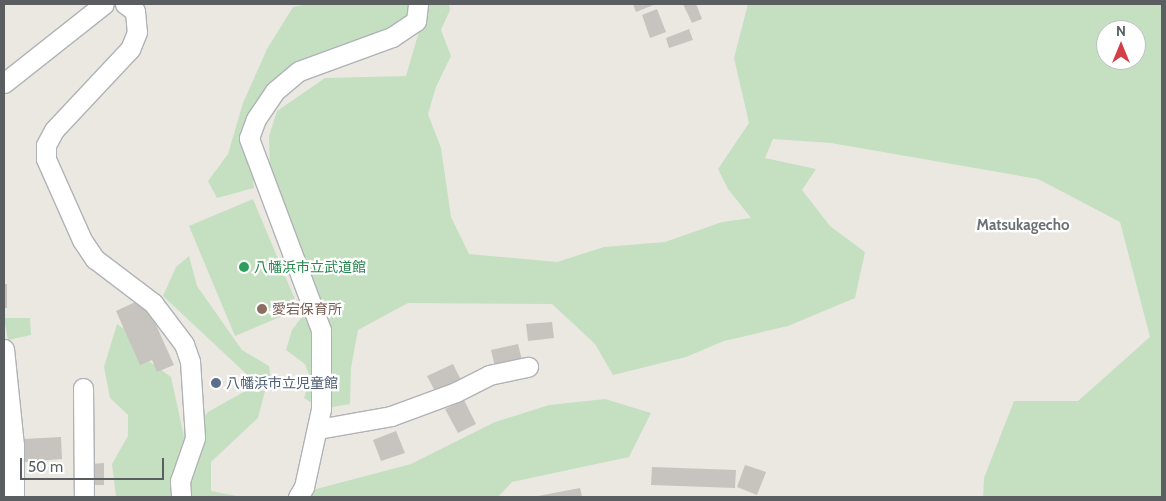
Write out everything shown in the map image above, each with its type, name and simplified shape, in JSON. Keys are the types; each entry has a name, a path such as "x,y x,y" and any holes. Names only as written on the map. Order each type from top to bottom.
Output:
{"street":[{"path":"4,84 104,4"},
{"path":"125,4 135,11 136,25 130,49 54,130 46,145 46,159 82,240 91,253 153,303 184,344 190,361 195,438 180,480 181,497"},
{"path":"298,497 304,486 318,429 323,369 321,330 249,138 256,119 274,91 299,71 392,37 416,21 418,4"},
{"path":"4,349 14,445 14,497"},
{"path":"318,429 392,416 456,392 488,375 528,367"},
{"path":"83,388 84,497"}],"green space":[{"path":"309,4 418,4 416,21 299,71 249,138 254,188 217,198 208,181 228,154 243,103 267,49 293,7"},
{"path":"427,4 449,4 450,10 441,30 451,56 436,87 428,114 441,148 451,217 469,254 557,262 604,247 665,242 722,222 751,218 728,189 718,169 749,123 734,58 748,4 1162,4 1162,497 983,497 984,478 1014,401 1078,401 1150,337 1120,222 1038,179 831,143 773,139 765,158 816,169 802,190 830,226 865,252 855,298 788,326 724,341 686,357 613,375 595,344 552,304 408,303 358,330 351,368 350,404 321,409 304,398 310,378 305,364 286,350 292,330 307,310 270,182 269,136 277,111 325,78 406,76"},
{"name":"八幡浜市立武道館","path":"253,199 299,309 235,336 189,226"},
{"path":"189,256 197,286 242,350 269,366 271,381 256,383 163,296 176,267"},
{"path":"4,318 30,318 31,335 8,340"},
{"path":"117,324 127,331 146,359 171,377 185,441 208,412 249,389 265,391 258,418 211,462 211,491 242,497 116,497 112,464 128,436 128,415 110,398 104,367"},
{"path":"605,399 651,413 629,457 512,482 498,497 286,497 411,464 495,422 549,405"}],"building":[{"path":"633,4 656,4 636,12"},
{"path":"683,4 696,4 702,19 692,23"},
{"path":"657,9 666,32 650,38 642,15"},
{"path":"689,29 693,40 669,48 666,38"},
{"path":"4,284 7,284 7,308 4,308"},
{"path":"144,298 174,365 157,372 152,360 140,365 116,311"},
{"path":"552,322 554,338 528,341 526,324"},
{"path":"518,344 523,364 496,371 491,350"},
{"path":"453,364 462,382 437,395 427,376"},
{"path":"464,400 476,424 458,433 445,409"},
{"path":"396,431 405,453 381,461 373,440"},
{"path":"61,437 62,459 25,462 23,439"},
{"path":"104,463 104,485 91,485 91,464"},
{"path":"745,465 766,472 757,495 737,487"},
{"path":"652,467 736,470 735,488 651,485"},
{"path":"580,488 582,497 538,497 538,496"}],"place":[{"name":"八幡浜市立武道館","path":"244,267"},
{"name":"愛宕保育所","path":"262,309"},
{"name":"八幡浜市立児童館","path":"216,383"}],"district":[{"name":"Matsukagecho","path":"1023,226"}]}
